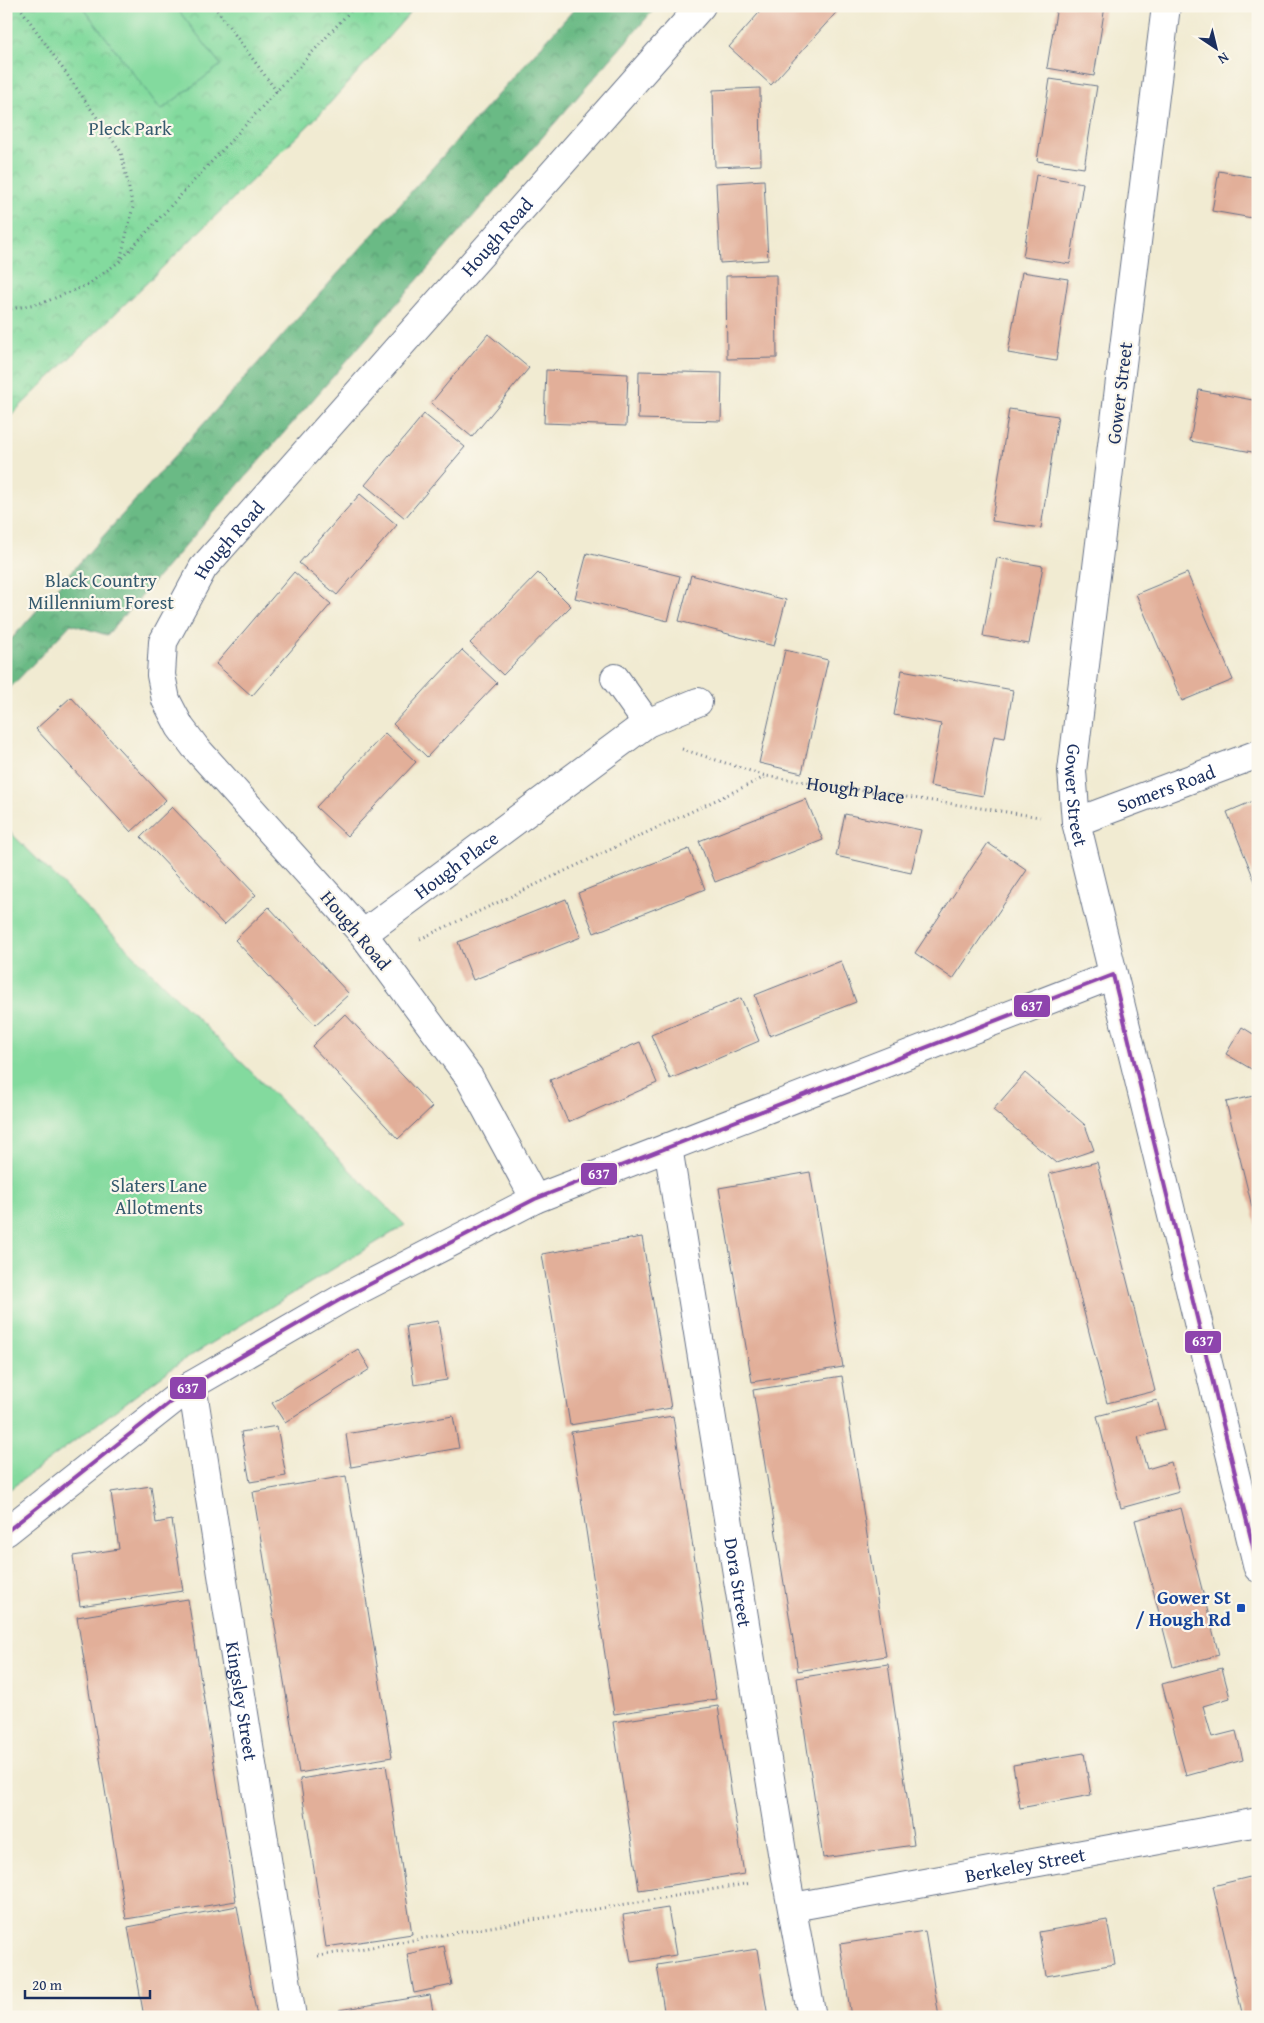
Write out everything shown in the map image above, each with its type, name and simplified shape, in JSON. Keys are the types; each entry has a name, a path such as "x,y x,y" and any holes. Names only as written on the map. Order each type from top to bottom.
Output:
{"street":[{"name":"Hough Road","path":"535,1199 469,1076 363,934 180,727 166,700 161,675 163,642 202,568 701,6"},
{"name":"Gower Street","path":"1166,6 1072,771 1076,822 1258,1568"},
{"path":"615,678 647,723"},
{"name":"Hough Place","path":"363,934 647,723 698,702"},
{"name":"Somers Road","path":"1076,822 1258,754"},
{"path":"6,1532 192,1385 341,1299 535,1199 1113,975"},
{"name":"Dora Street","path":"668,1147 786,1877 812,2017"},
{"name":"Kingsley Street","path":"192,1385 292,2017"},
{"name":"Berkeley Street","path":"793,1907 1258,1822"}],"path":[{"path":"19,6 121,152 133,207 120,261"},
{"path":"214,6 277,92"},
{"path":"6,310 44,302 86,285 120,261 356,6"},
{"name":"Hough Place","path":"647,723 683,750 766,776 1076,822"},
{"path":"380,958 766,776"},
{"path":"283,1962 786,1877"}],"green space":[{"name":"Pleck Park","path":"6,6 416,6 322,112 6,420"},
{"path":"82,6 175,6 221,65 161,110"},
{"name":"Black Country Millennium Forest","path":"577,6 657,6 107,635 71,624 6,692 6,645"},
{"name":"Slaters Lane Allotments","path":"6,828 405,1225 179,1363 6,1492"}],"building":[{"path":"765,6 842,6 771,85 729,47"},
{"path":"1057,6 1105,6 1094,76 1047,68"},
{"path":"1236,6 1258,6 1258,11 1235,8"},
{"path":"1050,79 1097,86 1084,168 1037,161"},
{"path":"760,88 761,165 715,167 713,90"},
{"path":"1219,171 1258,178 1258,219 1212,211"},
{"path":"1036,175 1083,183 1070,264 1023,257"},
{"path":"764,180 768,260 720,263 716,183"},
{"path":"1022,272 1068,279 1056,361 1008,353"},
{"path":"776,275 777,358 727,359 726,276"},
{"path":"488,334 529,368 472,437 431,403"},
{"path":"546,370 628,374 626,426 544,423"},
{"path":"639,371 722,373 721,421 638,419"},
{"path":"1199,390 1258,401 1258,453 1190,441"},
{"path":"1009,409 1058,416 1041,528 992,521"},
{"path":"424,414 465,447 405,518 365,485"},
{"path":"360,494 397,525 337,595 299,563"},
{"path":"587,553 680,576 668,621 575,598"},
{"path":"997,558 1043,566 1029,644 983,636"},
{"path":"294,572 331,604 252,696 216,664"},
{"path":"538,573 571,606 503,675 470,643"},
{"path":"1187,573 1233,680 1182,701 1136,594"},
{"path":"691,575 786,600 774,646 679,621"},
{"path":"462,650 497,683 427,757 393,724"},
{"path":"785,650 828,660 802,773 759,763"},
{"path":"902,670 1013,690 1005,738 994,736 983,796 930,786 941,724 894,715"},
{"path":"71,697 166,800 131,832 36,729"},
{"path":"385,733 416,762 347,836 316,807"},
{"path":"806,799 823,840 715,882 699,841"},
{"path":"1258,799 1258,889 1227,812"},
{"path":"172,807 256,895 224,925 141,837"},
{"path":"845,814 921,830 911,873 836,856"},
{"path":"988,843 1027,870 953,979 915,953"},
{"path":"689,849 705,889 594,933 578,893"},
{"path":"566,899 581,937 473,980 458,942"},
{"path":"269,907 349,994 315,1025 235,940"},
{"path":"841,961 856,1002 770,1036 755,995"},
{"path":"741,998 759,1041 670,1079 651,1035"},
{"path":"345,1014 432,1107 398,1139 312,1046"},
{"path":"1242,1027 1258,1037 1258,1073 1226,1054"},
{"path":"640,1042 657,1083 568,1122 550,1080"},
{"path":"1025,1073 1085,1125 1094,1150 1056,1163 993,1110"},
{"path":"1258,1095 1258,1227 1257,1227 1226,1102"},
{"path":"1097,1162 1155,1391 1107,1403 1049,1174"},
{"path":"810,1172 843,1367 752,1382 719,1188"},
{"path":"642,1237 671,1408 570,1425 542,1254"},
{"path":"438,1321 447,1380 414,1385 406,1326"},
{"path":"358,1349 370,1369 285,1423 272,1403"},
{"path":"842,1376 886,1656 798,1671 753,1390"},
{"path":"1157,1400 1165,1430 1138,1437 1147,1469 1171,1462 1179,1492 1121,1508 1097,1416"},
{"path":"453,1416 459,1448 351,1467 346,1434"},
{"path":"673,1416 716,1699 614,1714 571,1432"},
{"path":"277,1426 286,1476 250,1482 241,1432"},
{"path":"346,1476 392,1757 299,1773 253,1492"},
{"path":"151,1486 156,1523 172,1520 183,1591 80,1606 73,1556 119,1549 111,1492"},
{"path":"1181,1508 1219,1655 1173,1667 1135,1520"},
{"path":"188,1599 236,1901 126,1919 77,1617"},
{"path":"888,1664 914,1845 823,1858 797,1678"},
{"path":"1222,1668 1230,1698 1203,1706 1212,1737 1236,1731 1243,1760 1186,1776 1162,1684"},
{"path":"718,1706 744,1874 639,1890 613,1722"},
{"path":"1084,1753 1091,1795 1020,1808 1013,1765"},
{"path":"386,1765 412,1934 326,1947 300,1779"},
{"path":"1258,1875 1258,2017 1243,2017 1213,1886"},
{"path":"237,1906 257,2017 144,2017 128,1927"},
{"path":"668,1908 676,1955 631,1962 623,1915"},
{"path":"1107,1920 1115,1964 1046,1976 1039,1932"},
{"path":"925,1931 939,2017 851,2017 840,1944"},
{"path":"444,1946 452,1985 414,1993 407,1954"},
{"path":"757,1949 768,2017 665,2017 657,1965"},
{"path":"430,1995 434,2017 340,2017 339,2010"}],"transit line":[{"name":"637","path":"6,1532 192,1385 341,1299 535,1199 1113,975 1258,1567"}],"place":[{"name":"Gower St / Hough Rd","path":"1241,1608"}]}
